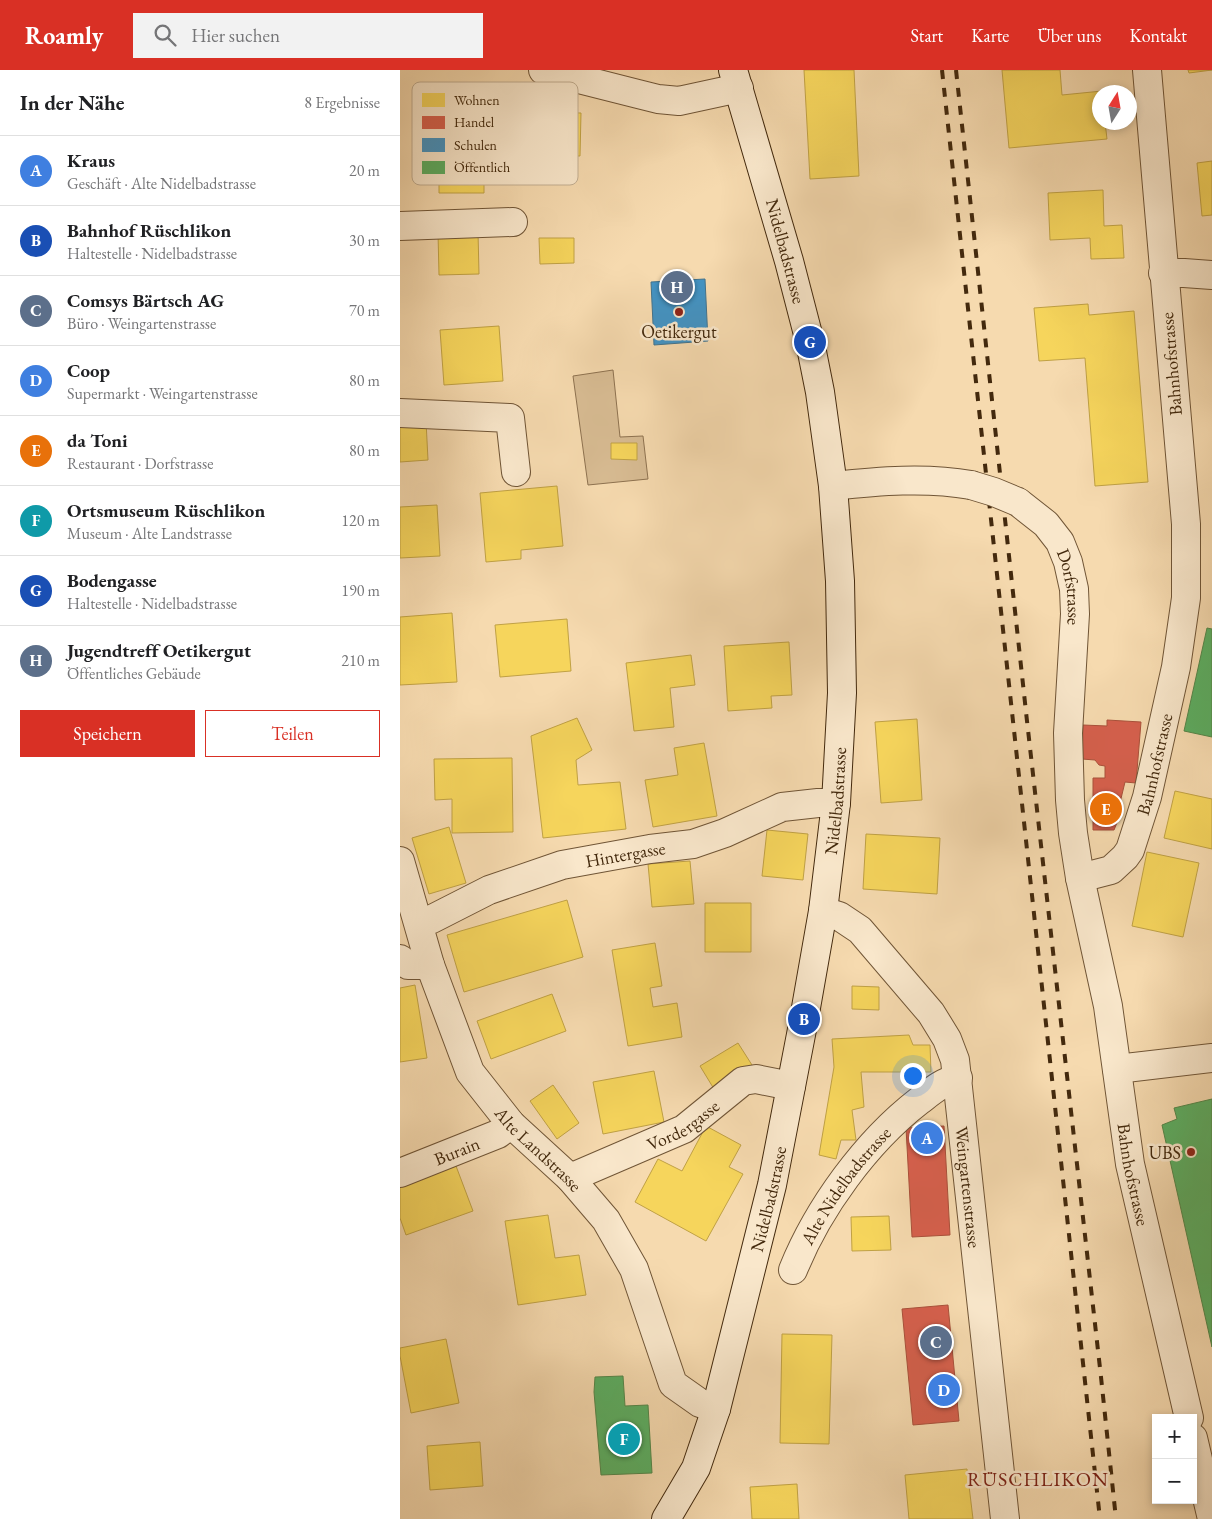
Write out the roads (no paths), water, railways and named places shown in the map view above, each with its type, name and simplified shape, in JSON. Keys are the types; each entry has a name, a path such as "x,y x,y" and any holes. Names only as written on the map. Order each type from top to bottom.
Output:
{"street":[{"path":"543,70 658,99 679,101 736,79"},
{"name":"Bahnhofstrasse","path":"1147,70 1186,524 1186,598 1178,657 1148,797 1130,850 1119,864 1111,870 1080,878 1108,1006 1130,1164 1188,1414"},
{"name":"Nidelbadstrasse","path":"666,1519 696,1468 716,1409 772,1185 823,912 836,804 842,693 840,581 833,486 820,392 810,342 789,261 736,79"},
{"path":"400,226 513,222"},
{"path":"1163,273 1212,275"},
{"path":"400,413 510,418 516,472"},
{"name":"Dorfstrasse","path":"833,486 907,480 952,482 971,485 1018,502 1046,524 1060,542 1068,562 1074,589 1075,614 1068,732 1070,800 1080,878"},
{"name":"Hintergasse","path":"419,923 432,919 489,890 562,865 642,850 693,844 726,833 782,807 818,803 836,804"},
{"name":"Alte Landstrasse","path":"400,861 430,965 470,1072 511,1124 570,1178 606,1220 634,1270 672,1384 700,1403 716,1409"},
{"name":"Weingartenstrasse","path":"823,912 839,916 860,930 925,1006 947,1039 955,1060 1005,1519"},
{"path":"400,959 408,965 430,965"},
{"path":"1117,1069 1212,1058"},
{"name":"Alte Nidelbadstrasse","path":"793,1270 800,1253 827,1207 844,1180 868,1149 896,1119 945,1081 958,1078"},
{"name":"Vordergasse","path":"570,1178 684,1129 744,1081 756,1080 791,1086"},
{"name":"Burain","path":"400,1173 498,1134 511,1124"},
{"path":"1197,1455 1212,1519"}],"railway":[{"path":"942,70 1100,1519"},
{"path":"956,70 1116,1519"}],"place":[{"name":"Jugendtreff Oetikergut","path":"677,287"},
{"name":"Oetikergut","path":"679,312"},
{"name":"Bodengasse","path":"810,342"},
{"name":"da Toni","path":"1106,809"},
{"name":"Bahnhof Rüschlikon","path":"804,1019"},
{"name":"Kraus","path":"927,1138"},
{"name":"UBS","path":"1191,1152"},
{"name":"Comsys Bärtsch AG","path":"936,1342"},
{"name":"Coop","path":"944,1390"},
{"name":"Ortsmuseum Rüschlikon","path":"624,1439"}],"district":[{"name":"RÜSCHLIKON","path":"1038,1479"}]}
